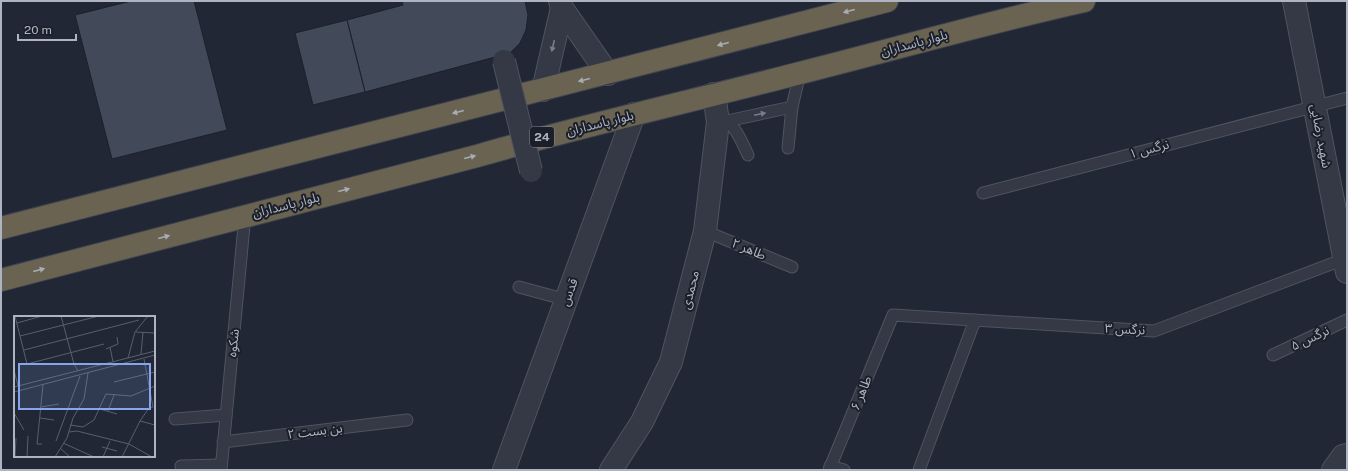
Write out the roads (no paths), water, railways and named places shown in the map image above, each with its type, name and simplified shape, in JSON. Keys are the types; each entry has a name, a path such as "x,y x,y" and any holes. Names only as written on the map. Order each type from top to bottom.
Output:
{"highway":[{"path":"1,228 608,74 887,1"},
{"name":"بلوار پاسداران","path":"1,280 245,215 477,156 543,136 634,114 719,110 800,73 1025,8 1084,1"}],"street":[{"name":"شهید رضایی","path":"1294,1 1346,263"},
{"path":"561,4 608,74"},
{"path":"543,90 561,4"},
{"path":"504,61 531,171"},
{"name":"محمدی","path":"611,470 642,422 671,362 705,231 719,110"},
{"name":"قدس","path":"504,470 634,114"},
{"path":"1333,470 1343,456 1347,456"}],"lane":[{"path":"788,148 792,107 800,73"},
{"name":"نرگس ۱","path":"983,193 1347,98"},
{"path":"719,110 792,107"},
{"path":"719,110 739,137 748,155"},
{"name":"شکوه","path":"221,467 245,215"},
{"name":"طاهر ۲","path":"705,231 792,267"},
{"name":"نرگس ۳","path":"893,315 1154,330 1346,263"},
{"path":"519,288 566,300"},
{"name":"طاهر ۶","path":"830,468 893,315"},
{"path":"919,470 975,320"},
{"name":"نرگس ۵","path":"1273,355 1347,320"},
{"path":"175,419 226,415"},
{"name":"بن بست ۲","path":"223,442 407,420"},
{"path":"181,466 221,467"},
{"path":"830,468 844,470"}]}
